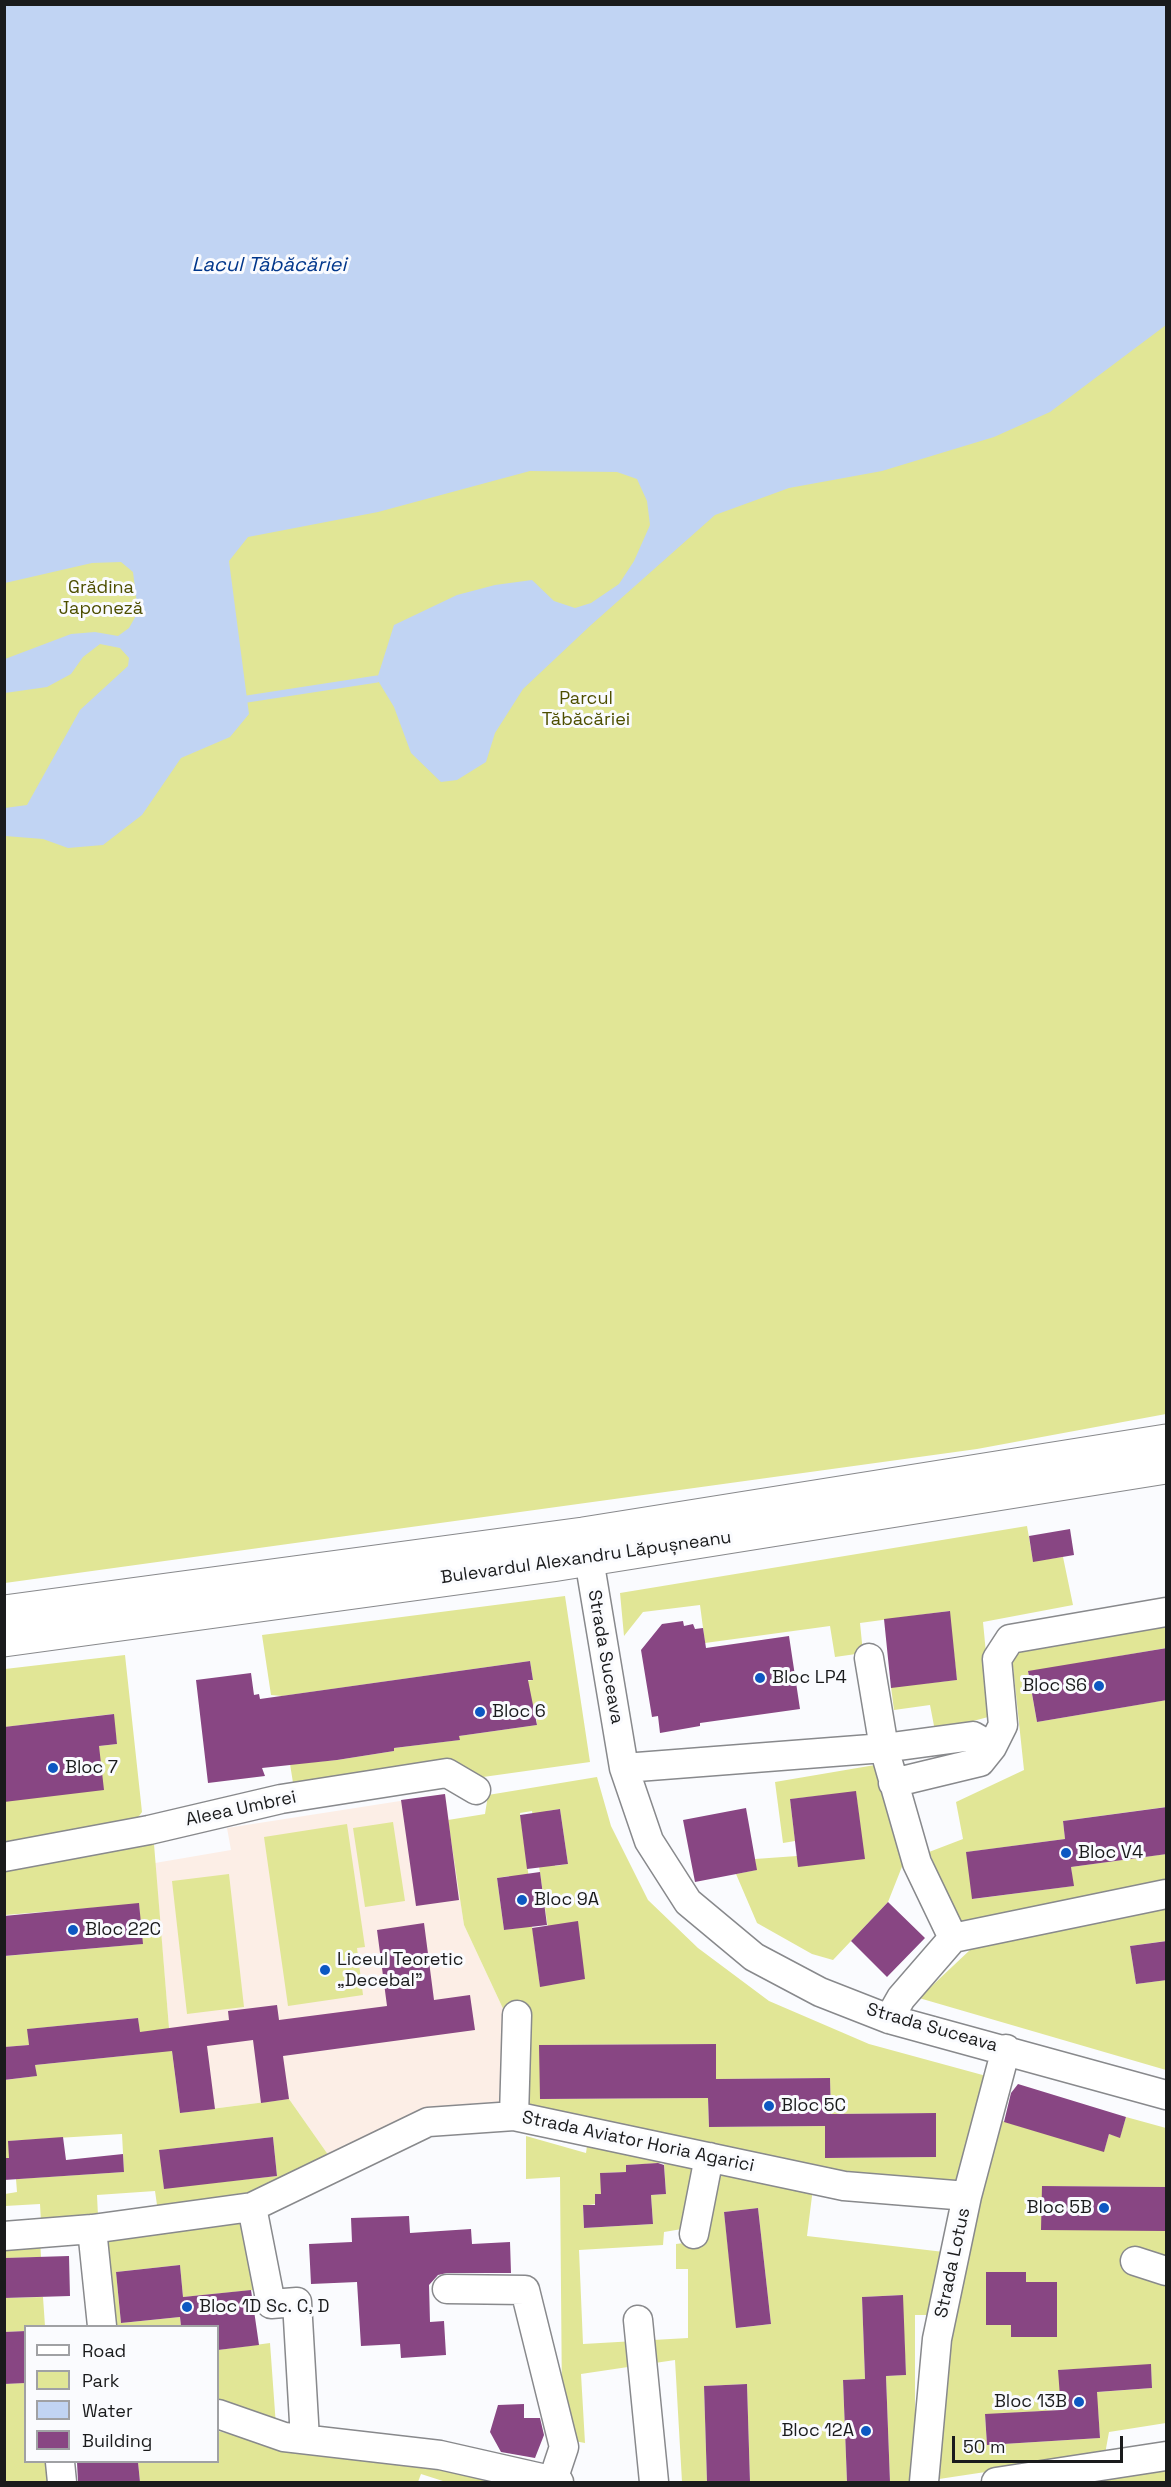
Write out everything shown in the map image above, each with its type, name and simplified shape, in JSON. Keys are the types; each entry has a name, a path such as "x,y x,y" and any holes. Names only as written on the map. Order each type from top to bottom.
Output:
{"main road":[{"name":"Bulevardul Alexandru Lăpușneanu","path":"4,1612 583,1534 1167,1441"},
{"name":"Bulevardul Alexandru Lăpușneanu","path":"4,1640 589,1559 1167,1467"}],"street":[{"name":"Strada Suceava","path":"589,1559 624,1768 649,1841 688,1902 754,1957 820,1992 889,2019 1006,2049 1167,2095"},
{"path":"892,1783 980,1762 992,1747 1003,1725 997,1659 1011,1639 1167,1612"},
{"path":"869,1658 892,1783 916,1863 953,1938"},
{"path":"624,1768 884,1748 973,1736 992,1747"},
{"name":"Aleea Umbrei","path":"4,1857 149,1830 280,1799 447,1773 476,1790"},
{"path":"889,2019 901,1998 953,1938 1167,1894"},
{"path":"514,2116 517,2015"},
{"name":"Strada Lotus","path":"924,2482 937,2339 967,2196 1006,2049"},
{"name":"Strada Aviator Horia Agarici","path":"4,2236 92,2229 252,2207 428,2122 514,2116 844,2186 967,2196"},
{"path":"694,2234 709,2157"},
{"path":"252,2207 271,2304 297,2302 295,2438"},
{"path":"92,2229 102,2325"},
{"path":"1135,2261 1167,2271"},
{"path":"219,2414 295,2438 440,2455 556,2481 564,2447 525,2290 447,2289"},
{"path":"638,2320 654,2482"},
{"path":"996,2482 1167,2456"},
{"path":"60,2463 62,2482"}],"shaded area":[{"name":"Liceul Teoretic „Decebal”","path":"445,1794 464,1925 506,2015 501,2103 329,2156 289,2099 180,2113 169,2028 155,1863 231,1850 227,1828"}],"green space":[{"name":"Parcul Tăbăcăriei","path":"5,5 1166,5 1166,1414 977,1449 5,1583"},
{"path":"1027,1526 1033,1561 1063,1557 1073,1605 983,1622 992,1716 935,1731 930,1705 894,1710 891,1687 957,1680 949,1611 860,1623 863,1653 835,1657 830,1626 705,1643 700,1605 643,1612 624,1636 620,1593"},
{"path":"565,1596 590,1762 476,1778 294,1789 290,1764 337,1760 394,1751 394,1748 459,1740 459,1736 537,1725 535,1707 523,1706 519,1682 533,1680 530,1661 282,1696 271,1695 262,1635"},
{"path":"1166,1620 1166,1648 1028,1672 1037,1722 1166,1700 1166,1807 1063,1821 1065,1839 967,1852 973,1899 1073,1886 1071,1867 1166,1854 1166,1941 1130,1946 1136,1984 1166,1980 1166,2070 919,1998 971,1949 929,1852 963,1839 956,1802 1024,1770 1012,1657 1024,1642"},
{"path":"125,1655 142,1812 129,1830 5,1844 4,1802 99,1746 117,1744 113,1714 5,1727 5,1669"},
{"path":"875,1765 907,1854 888,1902 833,1960 812,1954 757,1923 736,1874 756,1870 755,1859 797,1856 864,1859 856,1792 790,1799 795,1841 783,1843 775,1782"},
{"path":"597,1777 611,1826 648,1900 698,1948 769,2001 869,2044 990,2077 960,2189 841,2178 520,2109 506,2015 464,1925 448,1820 485,1814 488,1795","holes":["560,1809 568,1864 555,1866 554,1858 538,1859 556,1984 540,1986 531,1918 518,1928 504,1930 497,1878 509,1876 510,1881 529,1879 520,1813 532,1811 533,1819 548,1817 547,1811","716,2044 716,2079 830,2078 831,2114 936,2113 936,2157 825,2158 825,2126 709,2127 708,2098 540,2099 540,2045"]},
{"path":"393,1822 405,1901 365,1907 353,1828"},
{"path":"347,1824 365,1947 357,1948 363,1995 288,2006 264,1837"},
{"path":"154,1844 169,2028 180,2113 289,2099 329,2156 253,2199 158,2212 155,2191 97,2195 98,2216 41,2222 40,2204 5,2206 5,2194 17,2192 16,2179 124,2172 122,2134 9,2141 9,2158 5,2158 5,2080 36,2076 35,2065 142,2054 138,2018 28,2029 29,2045 5,2047 5,1956 142,1944 139,1904 5,1915 5,1869","holes":["273,2137 277,2176 164,2188 160,2150"]},
{"path":"229,1874 244,2007 187,2014 172,1881"},
{"path":"1126,2117 1166,2128 1166,2187 1042,2186 1166,2231 1166,2423 1109,2432 1105,2454 939,2479 945,2336 999,2120 1104,2151 1109,2134 1120,2137","holes":["986,2272 1025,2272 1026,2282 1057,2282 1056,2337 1011,2337 1011,2325 986,2325","1151,2365 1152,2388 1085,2393 1098,2410 1100,2438 987,2445 985,2415 1073,2409 1059,2370"]},
{"path":"526,2136 586,2153 588,2139 704,2161 688,2228 664,2232 663,2245 579,2250 583,2344 688,2338 688,2269 676,2269 676,2244 700,2241 717,2168 813,2188 807,2236 944,2252 932,2315 915,2315 915,2482 890,2482 886,2376 906,2375 902,2295 862,2297 865,2379 843,2380 847,2482 750,2482 747,2384 704,2386 707,2482 682,2482 675,2360 581,2374 585,2443 569,2440 562,2402 560,2177 526,2179","holes":["664,2163 666,2194 651,2195 653,2224 584,2228 583,2206 595,2204 601,2194 601,2173 626,2172 626,2165","758,2208 771,2324 737,2328 724,2212"]},
{"path":"245,2215 253,2290 183,2297 180,2265 116,2272 121,2323 180,2317 181,2325 109,2325 99,2232"},
{"path":"40,2238 41,2257 5,2258 4,2241"},
{"path":"43,2297 45,2325 24,2325 24,2331 5,2332 4,2298"},
{"path":"270,2343 276,2426 219,2407 219,2350"},
{"path":"24,2383 24,2463 74,2463 76,2482 5,2482 4,2384"},
{"path":"219,2431 298,2452 437,2462 500,2482 446,2482 421,2474 418,2482 140,2482 138,2463 219,2463"},
{"path":"1166,2463 1166,2482 1024,2482"}],"water":[{"name":"Lacul Tăbăcăriei","path":"5,4 1166,5 1166,325 1050,412 994,437 882,471 789,488 715,515 523,689 495,733 486,762 457,780 441,782 411,753 394,707 377,679 394,625 457,595 495,585 532,580 554,601 575,608 591,603 619,584 634,561 650,525 647,501 637,479 617,472 530,471 378,512 248,537 229,561 249,714 230,737 181,758 142,815 103,845 68,848 43,839 5,836 5,808 27,805 80,710 128,666 129,658 120,648 100,644 83,657 71,674 47,687 5,693 5,659 71,634 95,632 118,636 129,628 138,612 133,572 121,562 92,563 5,583"}],"building":[{"path":"1070,1529 1074,1555 1033,1562 1029,1536"},
{"path":"950,1611 957,1680 891,1688 884,1619"},
{"path":"683,1621 684,1626 693,1624 695,1629 703,1628 706,1648 789,1636 800,1709 700,1723 700,1726 660,1733 658,1716 652,1717 641,1650 662,1624"},
{"name":"Bloc S6","path":"1167,1648 1167,1700 1037,1722 1028,1671"},
{"path":"530,1661 533,1680 528,1680 537,1725 459,1736 460,1740 394,1748 394,1751 337,1760 262,1768 265,1776 208,1783 196,1680 251,1673 254,1695 259,1694 260,1699"},
{"name":"Bloc 7","path":"114,1714 117,1744 99,1746 104,1790 4,1802 4,1727"},
{"path":"856,1791 865,1859 798,1867 790,1799"},
{"path":"445,1794 459,1900 416,1906 401,1800"},
{"name":"Bloc V4","path":"1167,1807 1167,1854 1071,1867 1074,1886 972,1899 966,1852 1065,1839 1063,1821"},
{"path":"746,1808 757,1870 695,1882 683,1820"},
{"path":"560,1809 568,1864 527,1869 520,1815"},
{"path":"540,1872 547,1925 504,1930 497,1878"},
{"path":"888,1902 925,1938 887,1977 851,1941"},
{"name":"Bloc 22C","path":"139,1903 143,1944 4,1956 4,1916"},
{"path":"578,1921 585,1979 540,1987 532,1928"},
{"path":"424,1923 434,2000 470,1995 475,2030 283,2056 289,2099 261,2103 253,2040 207,2046 215,2109 180,2113 172,2051 35,2065 37,2076 4,2080 4,2047 29,2045 27,2029 138,2018 140,2032 229,2020 228,2011 277,2005 279,2020 387,2006 377,1930"},
{"path":"1167,1941 1167,1980 1136,1984 1130,1946"},
{"name":"Bloc 5C","path":"716,2044 716,2079 830,2078 831,2114 936,2113 936,2157 825,2158 825,2126 709,2127 708,2098 540,2099 539,2045"},
{"path":"1018,2084 1126,2117 1120,2138 1109,2134 1104,2152 1004,2122 1011,2093"},
{"path":"63,2137 66,2160 123,2154 124,2172 4,2180 4,2158 9,2158 8,2141"},
{"path":"273,2137 277,2176 164,2189 159,2150"},
{"path":"658,2163 664,2165 666,2194 651,2195 653,2224 584,2228 583,2205 595,2205 595,2194 601,2194 600,2173 626,2172 626,2165"},
{"name":"Bloc 5B","path":"1042,2186 1167,2187 1167,2231 1041,2230"},
{"path":"758,2208 771,2324 736,2328 724,2212"},
{"path":"409,2216 410,2233 471,2229 472,2244 510,2242 511,2273 447,2273 438,2275 429,2285 430,2322 444,2321 446,2355 401,2358 400,2344 361,2346 357,2282 311,2284 309,2244 352,2242 351,2218"},
{"path":"69,2256 70,2296 4,2298 4,2258"},
{"name":"Bloc 1D Sc. C, D","path":"180,2265 183,2297 251,2290 259,2345 219,2350 219,2325 181,2325 180,2317 121,2323 116,2272"},
{"path":"986,2272 1026,2272 1026,2282 1057,2282 1057,2337 1011,2337 1011,2325 986,2325"},
{"name":"Bloc 12A","path":"903,2295 906,2375 886,2376 890,2482 847,2482 843,2380 865,2379 862,2297"},
{"path":"24,2331 24,2383 4,2384 4,2332"},
{"name":"Bloc 13B","path":"1151,2364 1152,2388 1097,2392 1100,2438 987,2445 985,2414 1061,2410 1058,2370"},
{"path":"747,2384 750,2482 707,2482 704,2386"},
{"path":"524,2404 524,2418 540,2418 544,2435 535,2458 501,2452 490,2432 498,2405"},
{"path":"77,2463 138,2463 140,2482 78,2482"}],"waterway":[{"path":"247,699 377,679"}],"place":[{"name":"Bloc LP4","path":"760,1678"},
{"name":"Bloc S6","path":"1099,1686"},
{"name":"Bloc 6","path":"480,1712"},
{"name":"Bloc 7","path":"53,1768"},
{"name":"Bloc V4","path":"1066,1853"},
{"name":"Bloc 9A","path":"522,1900"},
{"name":"Bloc 22C","path":"73,1930"},
{"name":"Liceul Teoretic „Decebal”","path":"325,1970"},
{"name":"Bloc 5C","path":"769,2106"},
{"name":"Bloc 5B","path":"1104,2208"},
{"name":"Bloc 1D Sc. C, D","path":"187,2307"},
{"name":"Bloc 13B","path":"1079,2402"},
{"name":"Bloc 12A","path":"866,2431"}],"park label":[{"name":"Grădina Japoneză","path":"101,598"}]}
